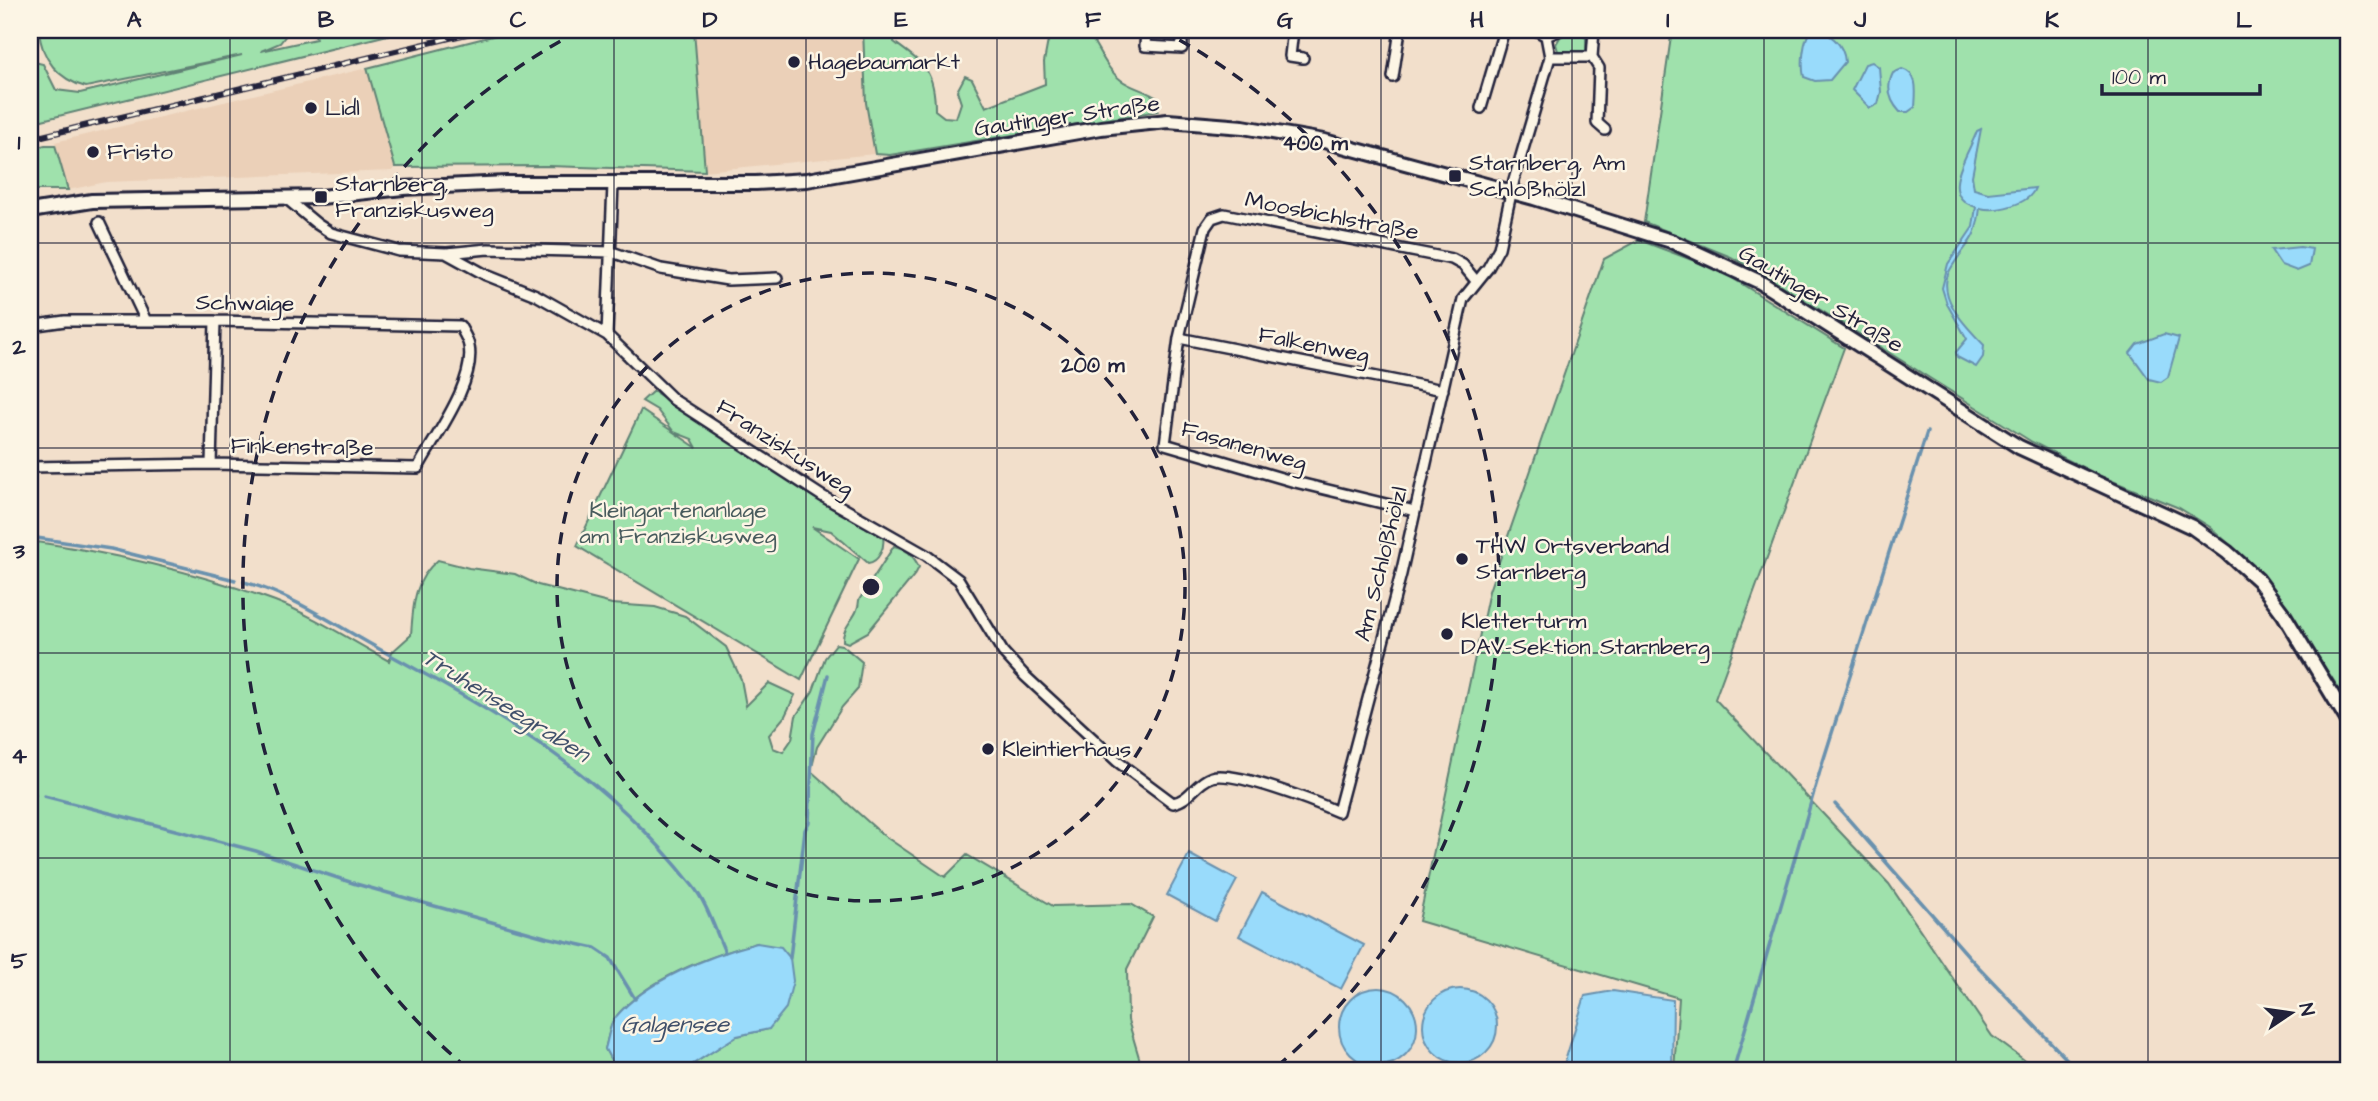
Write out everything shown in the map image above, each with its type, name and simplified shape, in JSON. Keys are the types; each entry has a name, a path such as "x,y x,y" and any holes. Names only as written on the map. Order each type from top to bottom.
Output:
{"main road":[{"name":"Gautinger Straße","path":"30,211 92,201 177,197 287,199 403,188 506,183 807,180 1101,128 1168,121 1243,127 1324,141 1511,192 1671,241 1722,263 1820,318 2018,447 2192,527 2258,580 2284,615 2348,721"}],"street":[{"path":"1146,30 1145,46 1182,48 1182,30"},
{"path":"1293,30 1290,56 1303,58"},
{"path":"1393,78 1400,30"},
{"path":"1481,108 1504,30"},
{"path":"1536,30 1546,36 1550,57 1592,57"},
{"path":"1546,36 1560,30"},
{"path":"1594,30 1592,57 1599,68 1597,123 1605,130"},
{"name":"Am Schloßhölzl","path":"1200,783 1215,776 1229,778 1296,794 1338,812 1415,511 1463,299 1499,248 1511,192 1550,57"},
{"path":"607,335 613,184"},
{"name":"Franziskusweg","path":"287,199 317,225 331,233 399,251 446,253 496,280 536,295 607,335 674,400 822,496 926,555 959,580 1003,652 1118,762 1173,803 1184,801 1200,783"},
{"name":"Moosbichlstraße","path":"1179,338 1205,228 1212,218 1224,214 1452,259 1463,265 1476,281"},
{"path":"99,222 146,321"},
{"path":"446,253 488,249 612,252 661,269 729,279 778,278"},
{"name":"Schwaige","path":"30,326 65,321 460,326"},
{"path":"211,464 215,321"},
{"name":"Finkenstraße","path":"30,467 211,464 418,468 465,383 469,345 460,326"},
{"name":"Falkenweg","path":"1179,338 1443,390"},
{"name":"Fasanenweg","path":"1179,338 1165,444 1295,482 1415,511"}],"shaded area":[{"path":"694,30 863,30 866,102 875,154 705,171"},
{"path":"367,68 395,167 392,171 106,182 68,190 55,142"}],"green space":[{"path":"39,30 290,30 280,43 261,51 316,39 314,30 408,30 30,123 30,69 34,62 43,64 56,90 80,93 242,55 86,87 76,84 53,67 43,50"},
{"path":"516,30 694,30 705,171 548,166 395,167 367,68"},
{"path":"863,30 897,30 894,42 926,70 933,86 935,110 944,117 956,118 961,103 957,91 965,76 972,79 986,107 1045,84 1044,62 1050,30 1086,30 1115,75 1160,100 1158,111 890,155 875,154 866,103"},
{"path":"1672,30 2206,30 2208,37 2208,30 2348,30 2348,702 2262,573 2210,527 2179,508 2100,476 2032,442 1771,279 1731,257 1644,222"},
{"path":"1562,34 1582,35 1586,38 1586,51 1567,55 1558,51 1556,44"},
{"path":"55,145 68,190 30,190 30,149"},
{"path":"1639,240 1721,271 1844,348 1715,699 1889,884 1992,1036 2039,1071 1674,1071 1679,998 1419,921 1489,591 1604,259"},
{"name":"Kleingartenanlage am Franziskusweg","path":"653,391 883,537 880,553 875,560 868,563 831,531 812,527 859,559 801,680 577,546 641,410 697,448 692,439 674,432 657,410 642,401"},
{"path":"30,541 154,565 275,601 333,629 389,661 392,652 411,635 419,584 438,560 469,568 515,574 538,585 612,604 655,607 685,616 726,647 741,679 746,706 769,683 795,695 785,716 769,735 773,748 783,752 792,739 796,716 813,691 825,658 836,644 842,645 862,662 858,689 842,707 817,747 811,771 883,835 945,877 967,855 1053,906 1131,904 1153,917 1127,969 1128,1020 1143,1071 682,1071 737,1036 769,1029 757,943 680,970 644,991 628,1004 613,1021 605,1049 617,1071 30,1071"},
{"path":"894,546 912,556 919,567 916,573 868,632 848,643 843,641 843,635 859,600"}],"water":[{"path":"1811,30 1829,35 1842,49 1845,62 1830,80 1815,81 1804,77 1803,52"},
{"path":"1872,62 1879,67 1881,92 1878,104 1870,108 1852,90 1865,64"},
{"path":"1902,69 1911,75 1915,84 1915,107 1908,112 1900,112 1890,93 1893,73"},
{"path":"1981,129 1972,176 1974,189 1988,193 2035,188 2026,199 2011,206 1980,208 1973,236 1946,280 1947,291 1955,311 1984,345 1983,357 1976,367 1957,357 1956,352 1967,339 1947,304 1942,288 1948,264 1973,227 1976,207 1964,202 1958,194 1957,185 1962,163 1977,131"},
{"path":"2300,247 2312,249 2309,266 2297,271 2281,265 2271,250"},
{"path":"2164,334 2179,338 2168,377 2161,382 2149,379 2130,353 2137,344"},
{"path":"1189,854 1237,880 1215,921 1167,895"},
{"path":"1262,892 1364,945 1341,989 1239,936"},
{"name":"Galgensee","path":"757,943 781,947 790,958 793,981 786,1008 769,1029 737,1036 682,1071 617,1071 605,1049 613,1021 628,1004 680,971 720,954"},
{"path":"1370,988 1386,988 1400,994 1411,1005 1417,1019 1417,1035 1411,1049 1400,1060 1386,1066 1370,1066 1356,1060 1345,1049 1339,1035 1339,1019 1345,1005 1356,994"},
{"path":"1453,989 1467,989 1481,995 1491,1005 1497,1026 1491,1047 1481,1057 1467,1063 1453,1063 1439,1057 1429,1047 1423,1033 1423,1019 1429,1005 1439,995"},
{"path":"1613,991 1673,1000 1672,1071 1562,1071 1585,996"}],"waterway":[{"path":"1733,1071 1820,771 1927,432"},
{"name":"Truhenseegraben","path":"30,537 111,549 235,580"},
{"name":"Truhenseegraben","path":"244,582 297,603 469,699 550,751 587,779 624,810 692,885 706,908 725,952"},
{"path":"790,958 805,830 809,822 813,734 828,675"},
{"path":"30,793 35,795"},
{"path":"44,796 256,851 356,884 545,937 595,948 610,958 635,999"},
{"path":"1835,804 1972,960 2078,1071"}],"railway":[{"path":"30,139 483,30"}],"place":[{"name":"Hagebaumarkt","path":"794,62"},
{"name":"Lidl","path":"311,108"},
{"name":"Fristo","path":"93,152"},
{"name":"Starnberg, Am Schloßhölzl","path":"1455,176"},
{"name":"Starnberg, Franziskusweg","path":"321,197"},
{"name":"THW Ortsverband Starnberg","path":"1462,559"},
{"name":"Kletterturm DAV-Sektion Starnberg","path":"1447,634"},
{"name":"Kleintierhaus","path":"988,749"}]}
